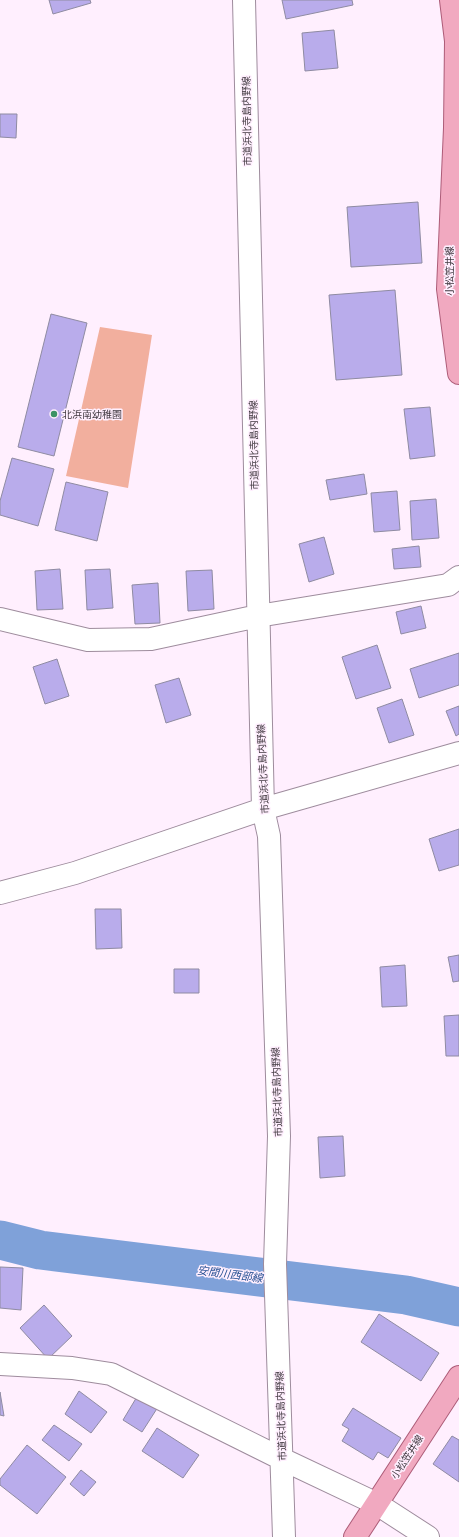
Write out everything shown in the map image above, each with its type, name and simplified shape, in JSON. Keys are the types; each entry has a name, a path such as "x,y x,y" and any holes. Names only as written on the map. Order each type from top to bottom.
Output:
{"main road":[{"name":"小松笠井線","path":"451,0 456,41 448,289 459,373"},
{"name":"小松笠井線","path":"355,1537 459,1377"}],"street":[{"name":"市道浜北寺島内野線","path":"244,0 263,809 269,836 279,1136 276,1264 284,1537"},
{"path":"0,619 88,640 151,639 258,616 448,586 459,576"},
{"path":"0,893 75,873 263,809 459,753"},
{"path":"0,1364 72,1368 111,1374 282,1459 377,1504 428,1537"}],"shaded area":[{"path":"100,327 152,335 128,488 66,476"}],"building":[{"path":"49,0 90,0 91,3 53,14"},
{"path":"282,0 352,0 353,5 286,19"},
{"path":"334,30 338,68 305,71 302,33"},
{"path":"0,114 17,114 16,138 0,137"},
{"path":"418,202 422,263 351,267 347,207"},
{"path":"395,290 402,375 336,380 329,295"},
{"path":"51,314 87,323 54,456 18,447"},
{"path":"430,407 435,456 410,459 404,409"},
{"path":"12,458 54,469 38,526 0,515 0,501"},
{"path":"364,474 367,494 330,500 326,480"},
{"path":"66,482 108,492 97,541 55,530"},
{"path":"397,491 400,530 374,532 371,493"},
{"path":"436,499 439,538 412,540 410,501"},
{"path":"324,537 334,574 309,582 299,544"},
{"path":"419,546 421,567 394,569 392,549"},
{"path":"60,569 63,609 37,610 35,571"},
{"path":"110,569 113,608 87,610 85,570"},
{"path":"212,570 214,609 188,611 186,571"},
{"path":"158,583 160,623 135,624 132,585"},
{"path":"421,606 426,628 401,634 396,612"},
{"path":"377,645 391,688 356,699 342,657"},
{"path":"459,653 459,685 419,698 410,669"},
{"path":"57,659 69,696 45,704 33,667"},
{"path":"179,678 191,715 166,723 155,685"},
{"path":"402,699 414,735 389,743 377,708"},
{"path":"459,706 459,734 456,736 446,711"},
{"path":"459,829 459,865 439,871 429,839"},
{"path":"95,909 121,909 122,948 96,949"},
{"path":"459,955 459,981 453,982 448,957"},
{"path":"405,965 407,1006 382,1007 380,967"},
{"path":"174,969 199,969 199,993 174,993"},
{"path":"459,1015 459,1056 446,1056 444,1016"},
{"path":"343,1136 345,1176 320,1178 318,1137"},
{"path":"0,1267 23,1268 21,1310 0,1308"},
{"path":"44,1305 72,1336 48,1359 20,1328"},
{"path":"379,1314 439,1353 421,1381 361,1342"},
{"path":"79,1391 107,1412 91,1433 65,1414"},
{"path":"0,1392 4,1416 0,1415"},
{"path":"138,1395 158,1407 142,1432 123,1420"},
{"path":"353,1408 401,1438 388,1458 378,1452 373,1460 342,1441 349,1429 342,1425"},
{"path":"54,1425 82,1444 69,1461 42,1440"},
{"path":"157,1428 199,1455 183,1478 142,1451"},
{"path":"452,1436 459,1440 459,1482 433,1464"},
{"path":"27,1445 66,1477 37,1514 0,1485 0,1479"},
{"path":"81,1470 96,1482 84,1496 70,1484"}],"waterway":[{"name":"安間川西部線","path":"0,1240 40,1250 406,1295 459,1307"}],"place":[{"name":"北浜南幼稚園","path":"54,414"}]}
